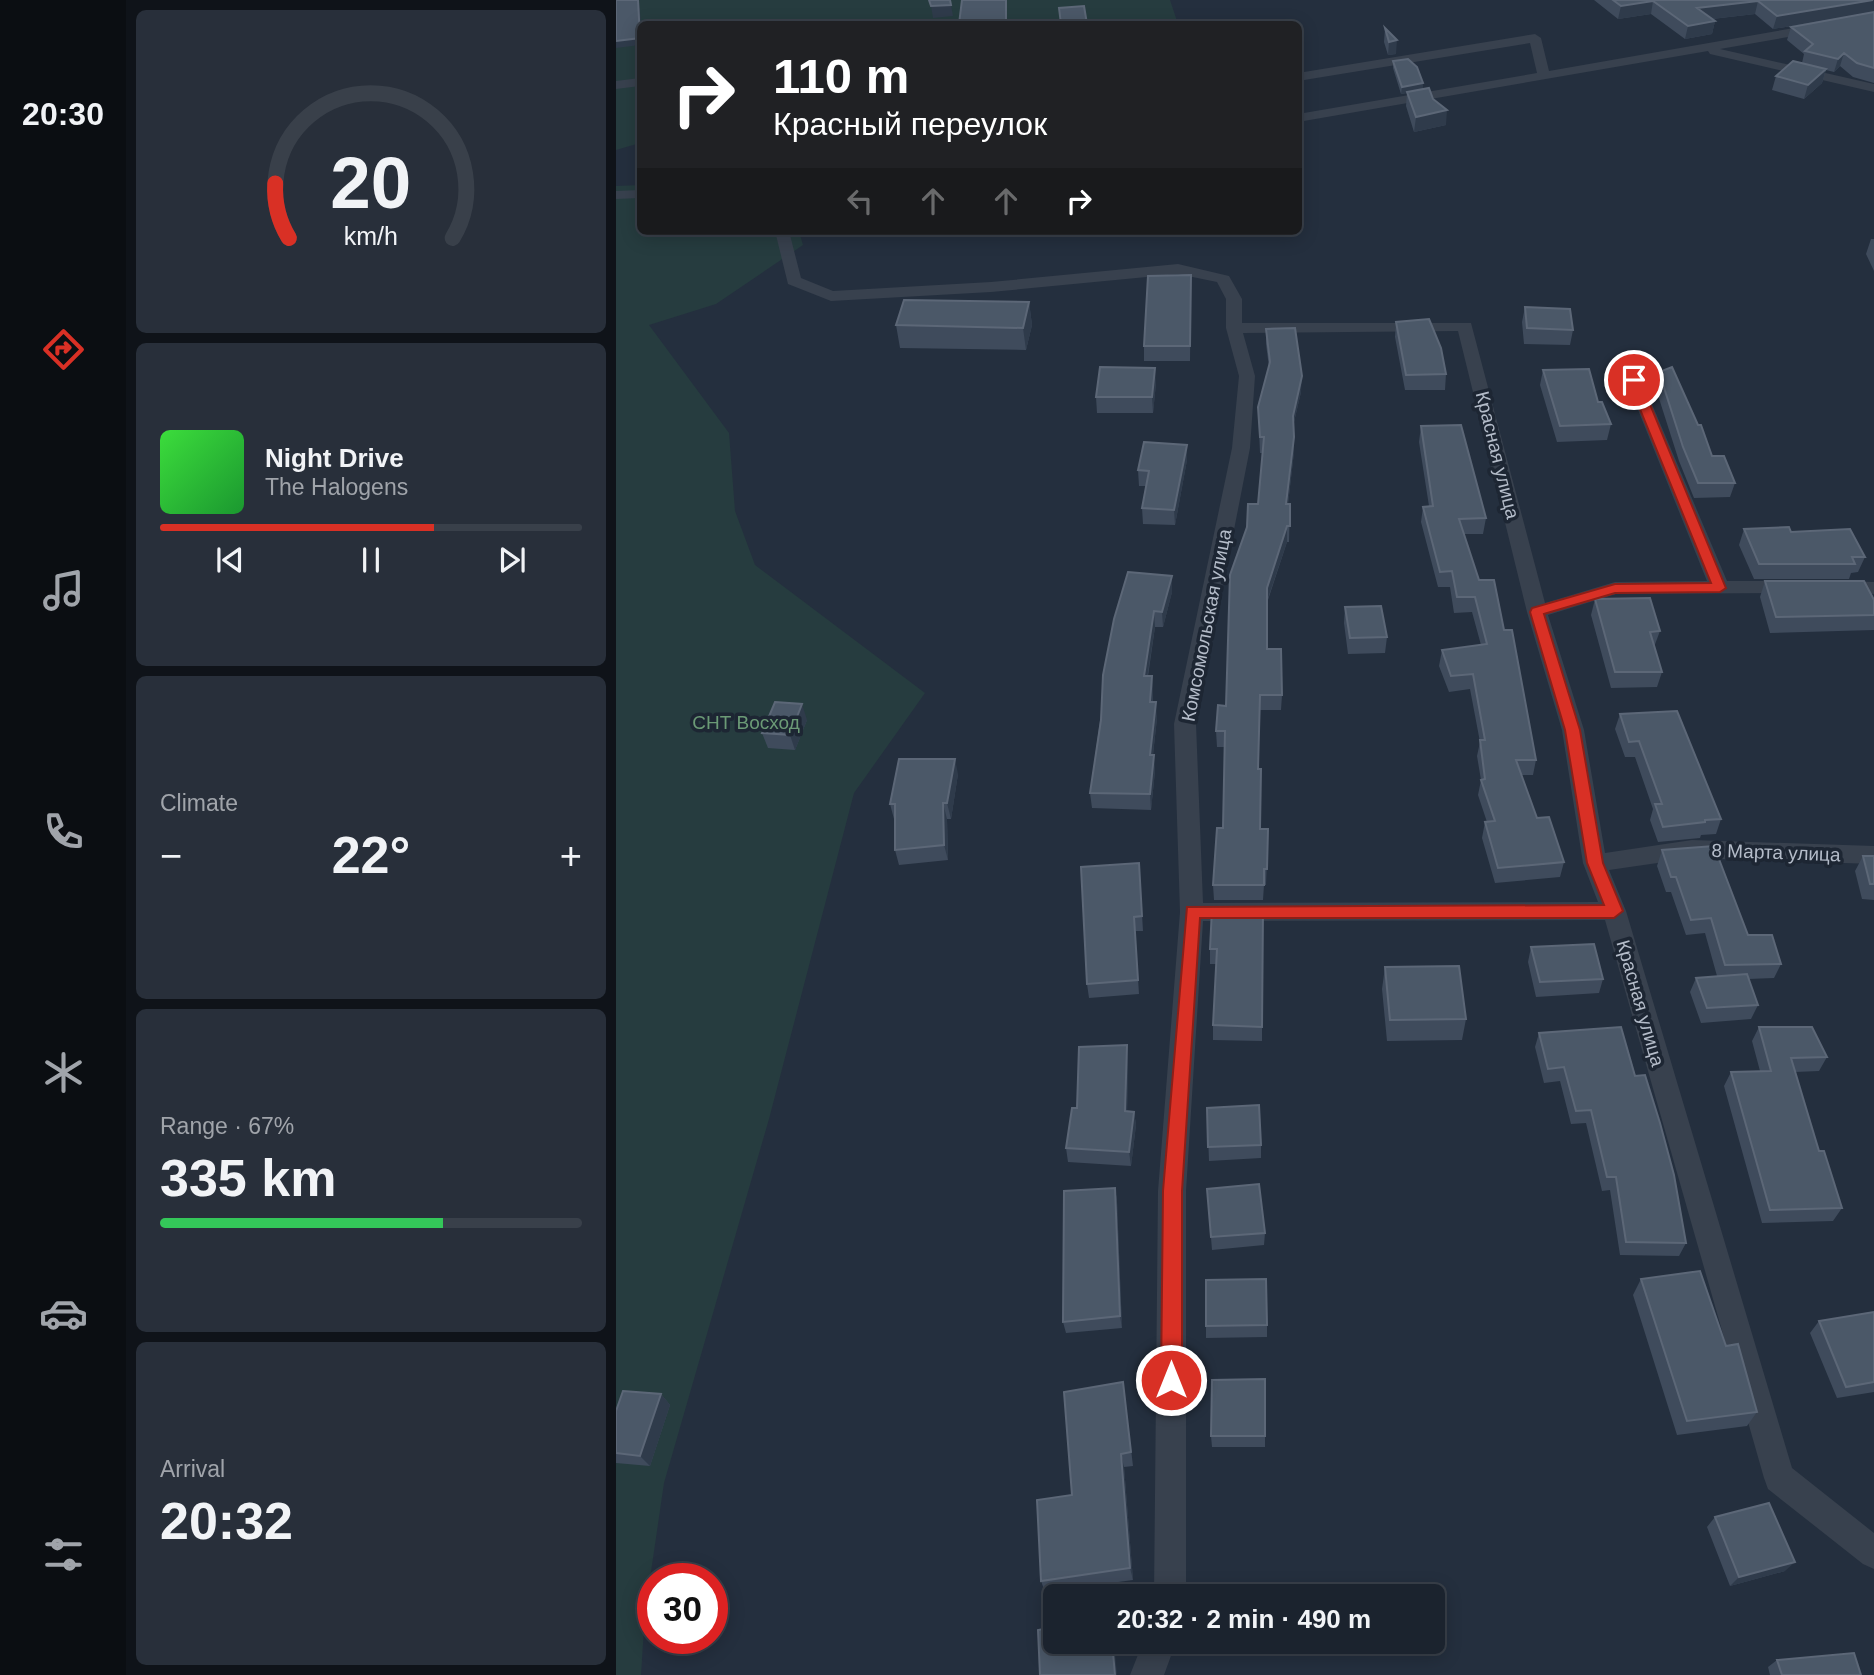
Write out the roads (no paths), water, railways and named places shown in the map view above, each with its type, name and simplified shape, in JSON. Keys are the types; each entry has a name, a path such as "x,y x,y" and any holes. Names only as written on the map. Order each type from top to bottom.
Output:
{"street":[{"path":"1302,117 1874,18"},
{"path":"1302,76 1535,38 1544,76"},
{"path":"1704,48 1874,88"},
{"path":"616,85 637,82"},
{"path":"616,195 637,194"},
{"name":"Комсомольская улица","path":"784,235 789,249 794,281 831,296 991,287 1178,269 1223,279 1234,299 1234,328 1247,376 1241,448 1185,724 1192,912 1172,1191 1170,1584"},
{"name":"Красная улица","path":"1234,328 1465,326 1537,612 1573,730 1595,863 1614,911 1779,1478 1874,1553"},
{"path":"1634,380 1720,588"},
{"path":"1537,612 1615,588 1874,588"},
{"name":"8 Марта улица","path":"1595,863 1692,849 1874,855"},
{"path":"1192,912 1614,911"},
{"path":"1147,1675 1155,1654"}],"park label":[{"name":"СНТ Восход","path":"746,722"}]}
